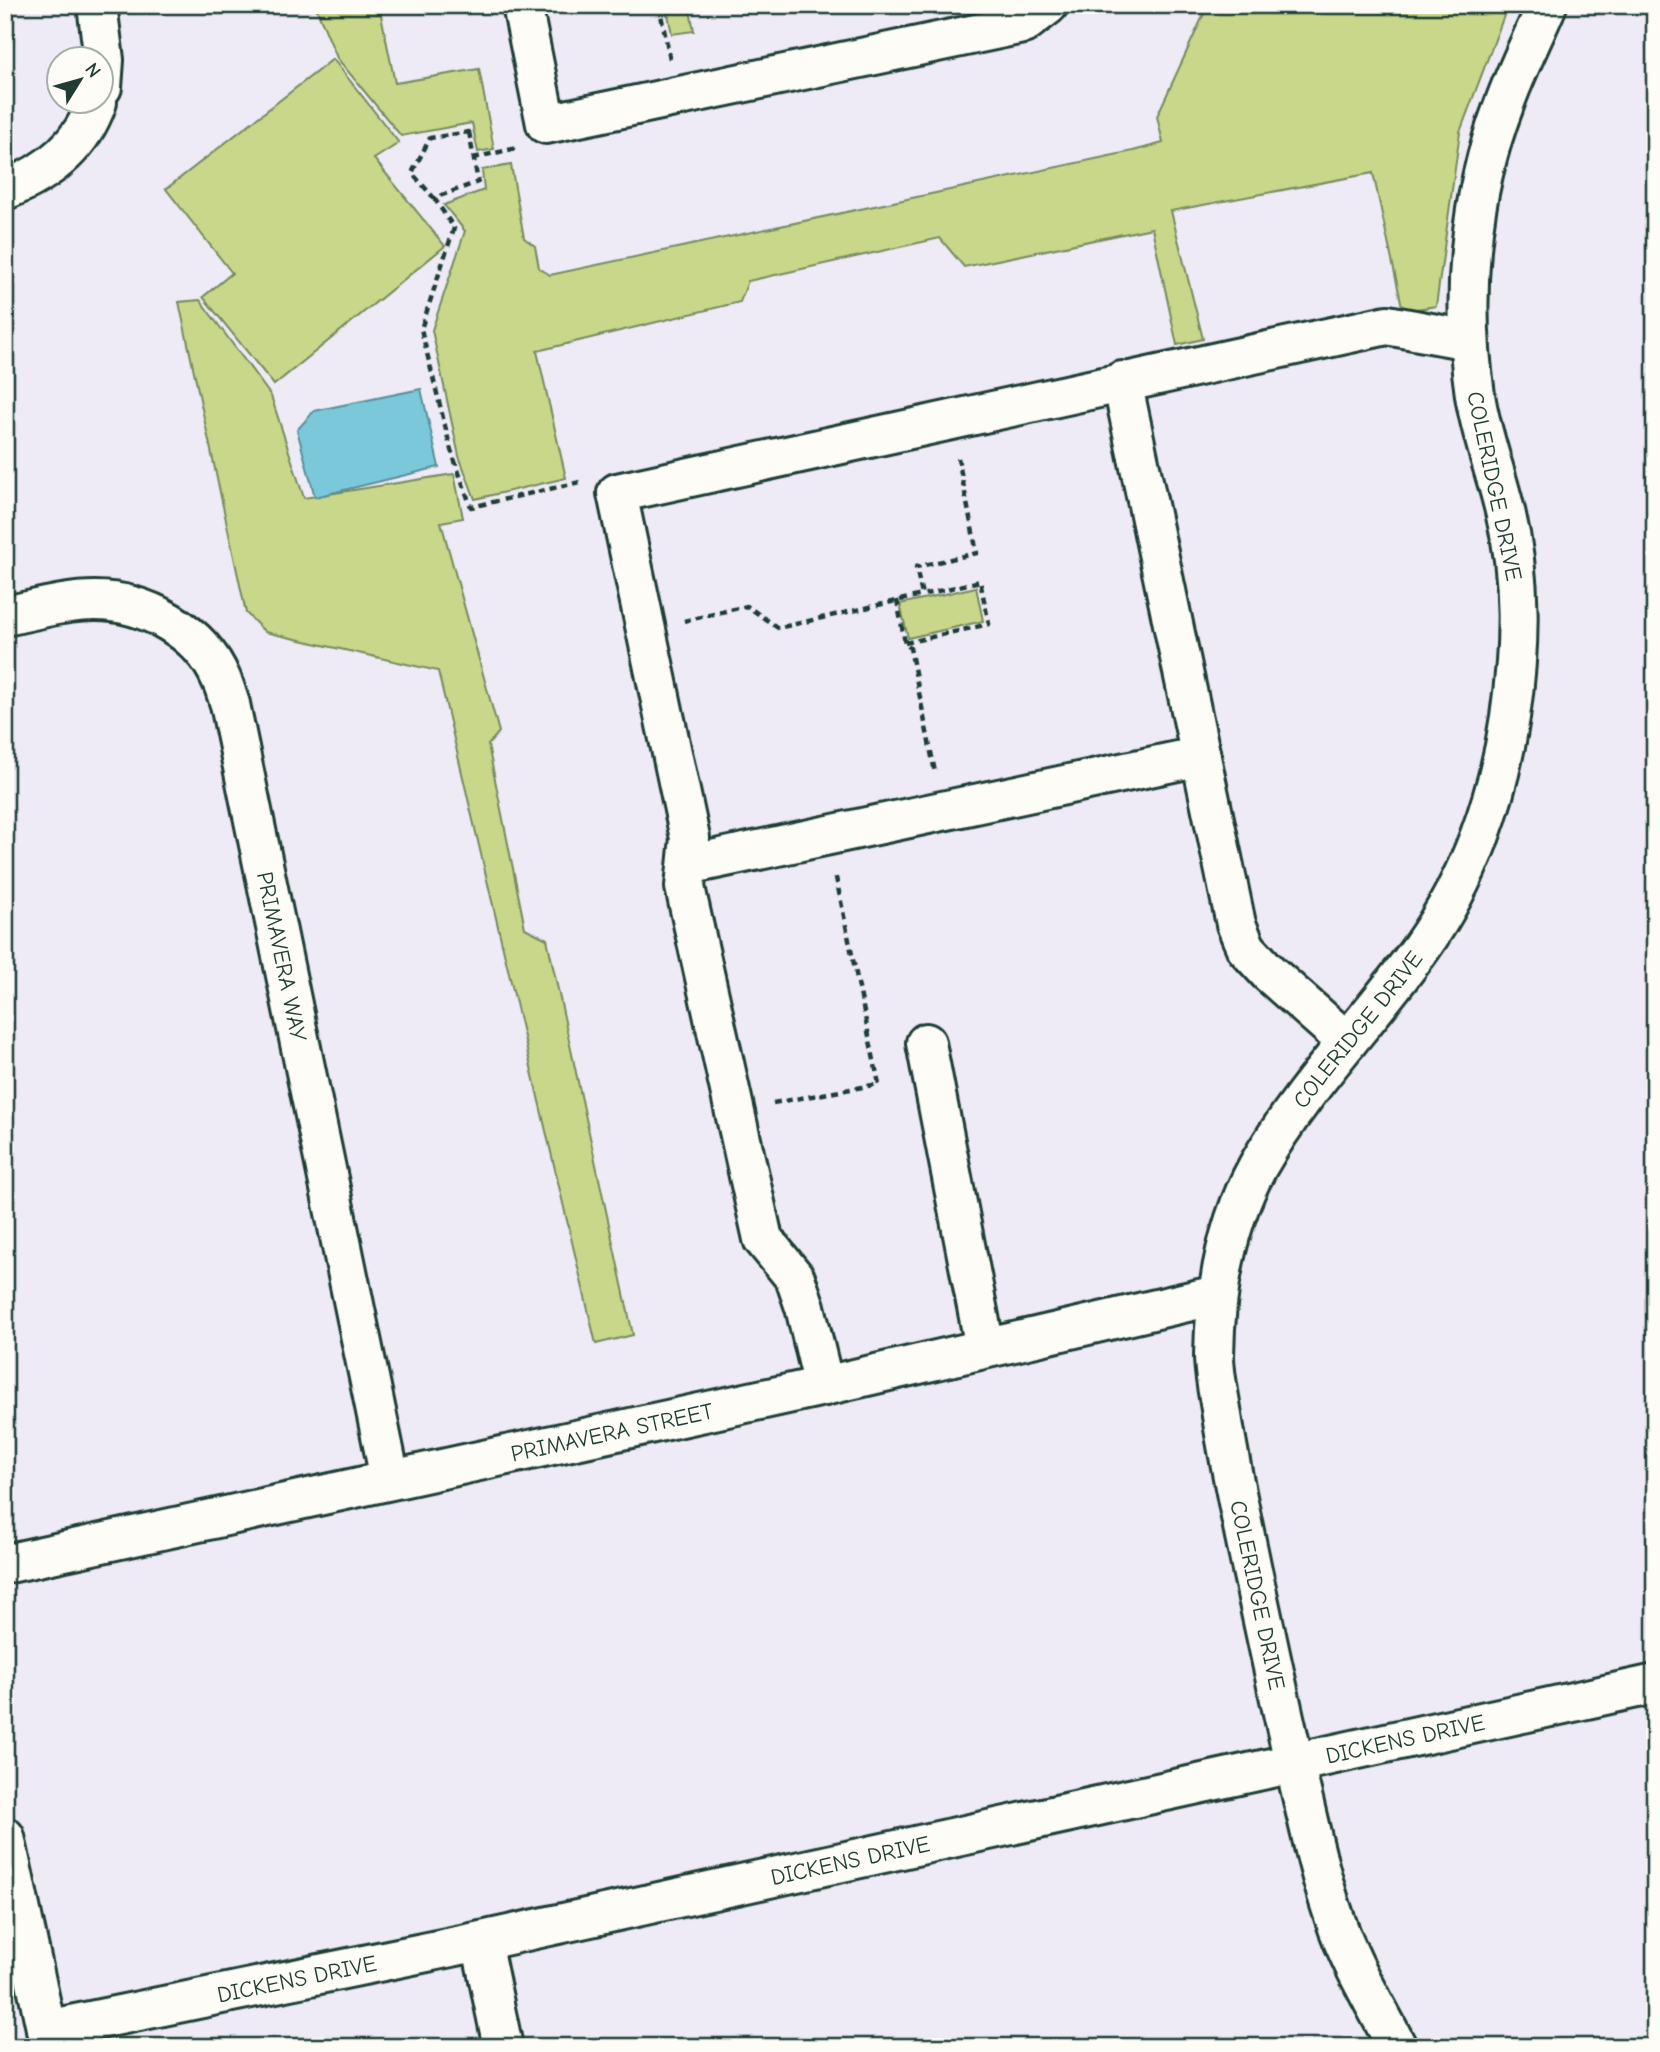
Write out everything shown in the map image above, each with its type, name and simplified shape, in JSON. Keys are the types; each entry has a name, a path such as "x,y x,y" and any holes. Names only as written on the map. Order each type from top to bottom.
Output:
{"street":[{"path":"97,5 102,46"},
{"path":"522,5 546,124 1023,24 1048,5"},
{"name":"COLERIDGE DRIVE","path":"1397,2047 1337,1926 1321,1877 1228,1455 1214,1363 1217,1295 1230,1234 1254,1172 1289,1114 1424,945 1469,866 1485,824 1499,774 1509,724 1519,628 1516,565 1505,510 1475,398 1469,340 1469,286 1474,223 1485,165 1503,106 1547,5"},
{"path":"5,190 47,170 65,155 82,133 90,116"},
{"path":"824,1386 805,1307 794,1278 763,1239 685,887 691,838 617,494 1122,381 1387,325 1469,340"},
{"path":"1122,381 1236,924 1246,948 1269,974 1347,1042"},
{"name":"PRIMAVERA WAY","path":"5,616 93,601 120,603 145,610 172,624 193,640 221,678 230,704 390,1479"},
{"path":"688,865 1201,756"},
{"path":"926,1042 985,1348"},
{"name":"PRIMAVERA STREET","path":"5,1564 824,1386 1217,1295"},
{"name":"DICKENS DRIVE","path":"48,2038 1655,1684"},
{"path":"5,1837 48,2038"},
{"path":"481,1941 503,2047"}],"path":[{"path":"659,5 678,96"},
{"path":"433,198 478,182 469,132 430,138 412,173 454,228 421,329 451,450 471,507 587,481 617,494"},
{"path":"922,595 916,567 977,553 949,420"},
{"path":"646,629 747,606 778,628 980,581 989,624 905,643"},
{"path":"897,600 905,643 910,648 943,811"},
{"path":"734,1110 879,1084 832,860"}],"green space":[{"path":"315,5 379,5 395,83 479,69 494,149 478,152 472,123 401,136 337,58"},
{"path":"666,5 689,5 694,31 672,34"},
{"path":"1208,5 1508,5 1460,132 1436,306 1403,311 1373,173 1171,211 1203,339 1177,345 1152,228 964,267 940,238 748,281 740,302 537,351 566,478 475,499 459,456 432,330 465,231 444,205 484,190 482,170 511,165 524,238 535,246 539,268 550,275 1133,151 1163,143 1157,116"},
{"path":"333,59 399,143 374,159 445,246 274,385 203,297 232,273 166,189"},
{"path":"200,300 271,396 304,498 454,474 463,518 441,522 499,732 488,745 525,928 547,939 633,1335 596,1344 438,671 265,632 246,613 179,302"},
{"path":"976,587 983,621 908,638 900,604"}],"water":[{"path":"421,389 439,467 315,497 297,430 314,411"}]}
